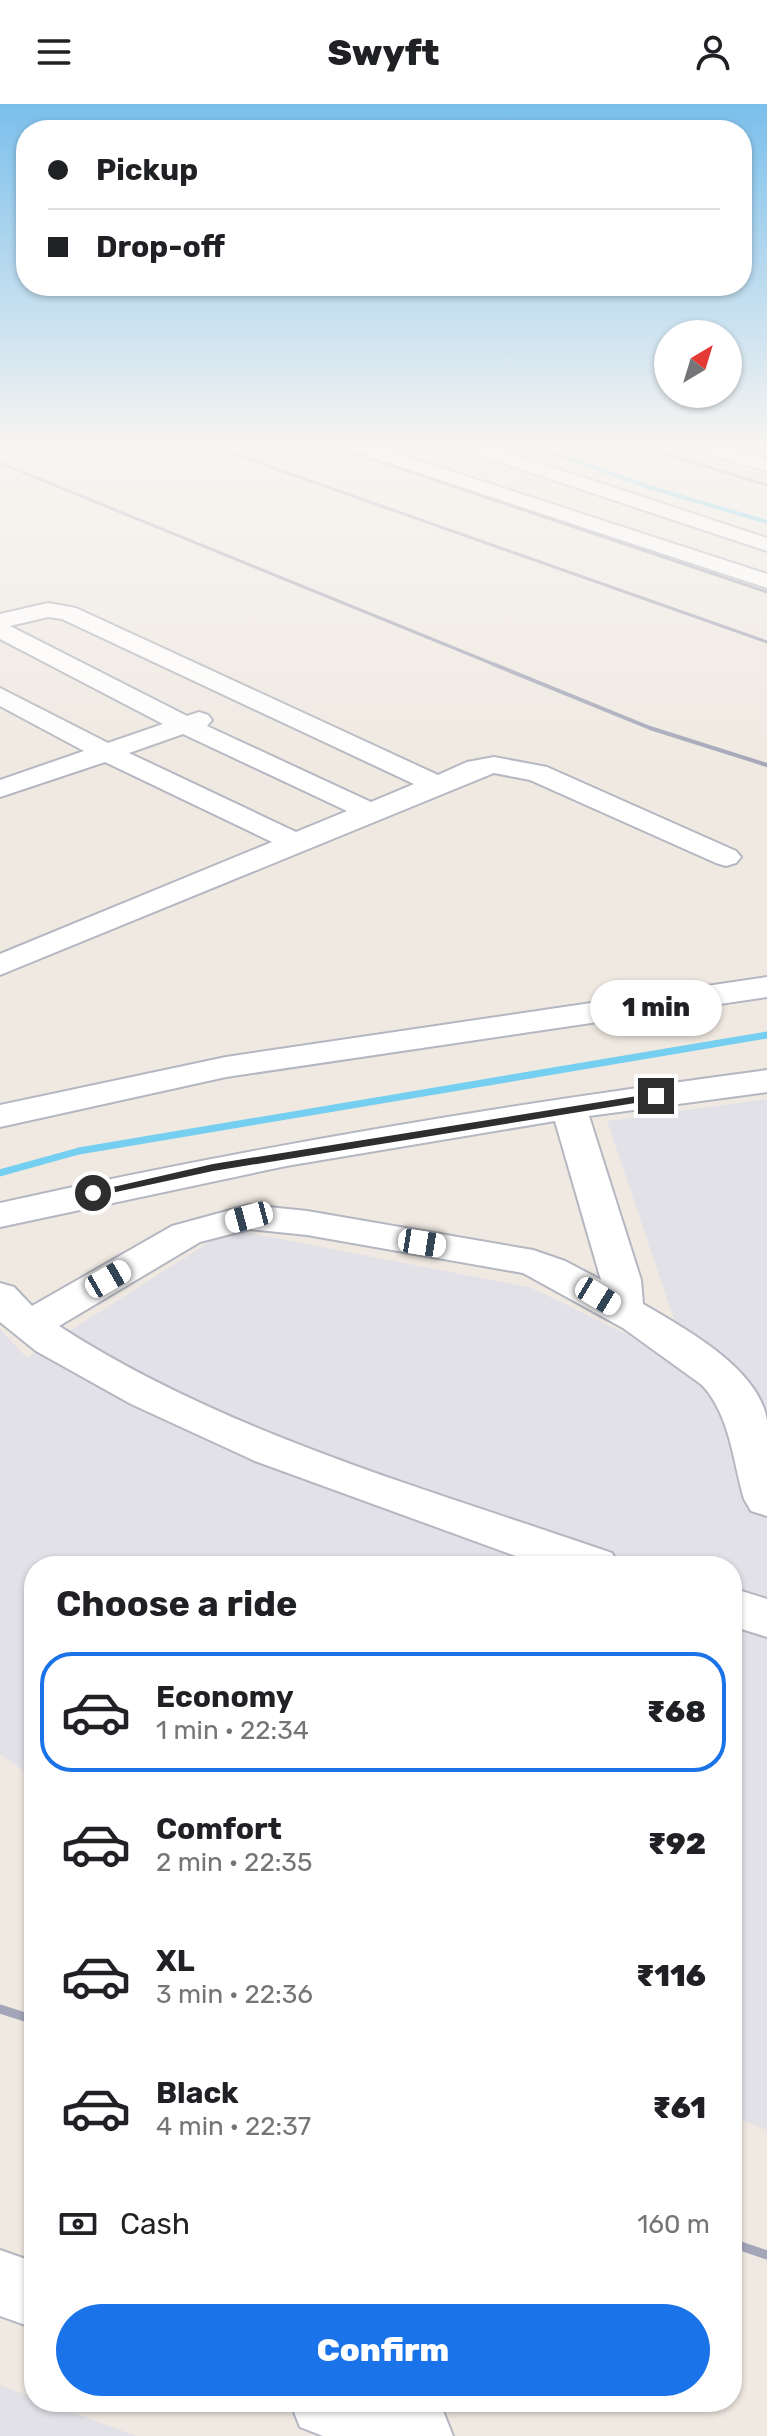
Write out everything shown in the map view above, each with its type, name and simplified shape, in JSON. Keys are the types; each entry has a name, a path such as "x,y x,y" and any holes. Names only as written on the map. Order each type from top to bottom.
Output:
{"street":[{"path":"690,556 767,581"},
{"path":"0,621 48,610 68,613 438,785"},
{"path":"0,630 185,725 371,812"},
{"path":"0,696 106,752 296,843"},
{"path":"0,789 256,700"},
{"path":"0,965 477,768 494,765 537,773 726,857"},
{"path":"0,1116 226,1067 767,987"},
{"path":"0,1215 185,1172 569,1109 767,1081"},
{"path":"569,1109 621,1280 623,1311"},
{"path":"567,1556 293,1457 198,1418 116,1379 48,1340 15,1310 186,1234 249,1217 307,1223 533,1262 562,1275 623,1311 714,1371 729,1386 738,1403 767,1499"},
{"path":"742,1610 767,1618"},
{"path":"0,2283 24,2291"},
{"path":"352,2412 418,2436"}],"shaded area":[{"path":"767,1099 767,2130 742,2120 742,1556 24,1556 24,1771 0,1754 0,1329 27,1358 230,1229 532,1288 632,1337 675,1322 607,1121"},
{"path":"0,2385 24,2394 24,2412 72,2412 136,2436 0,2436"}],"waterway":[{"path":"0,1173 79,1151 767,1035"}],"railway":[{"path":"228,556 498,666"},
{"path":"523,556 767,642"},
{"path":"660,556 767,592"},
{"path":"493,664 650,728 767,765"},
{"path":"0,2009 24,2017"},
{"path":"742,2246 767,2255"}],"route":[{"path":"93,1193 213,1167 656,1096"}]}
